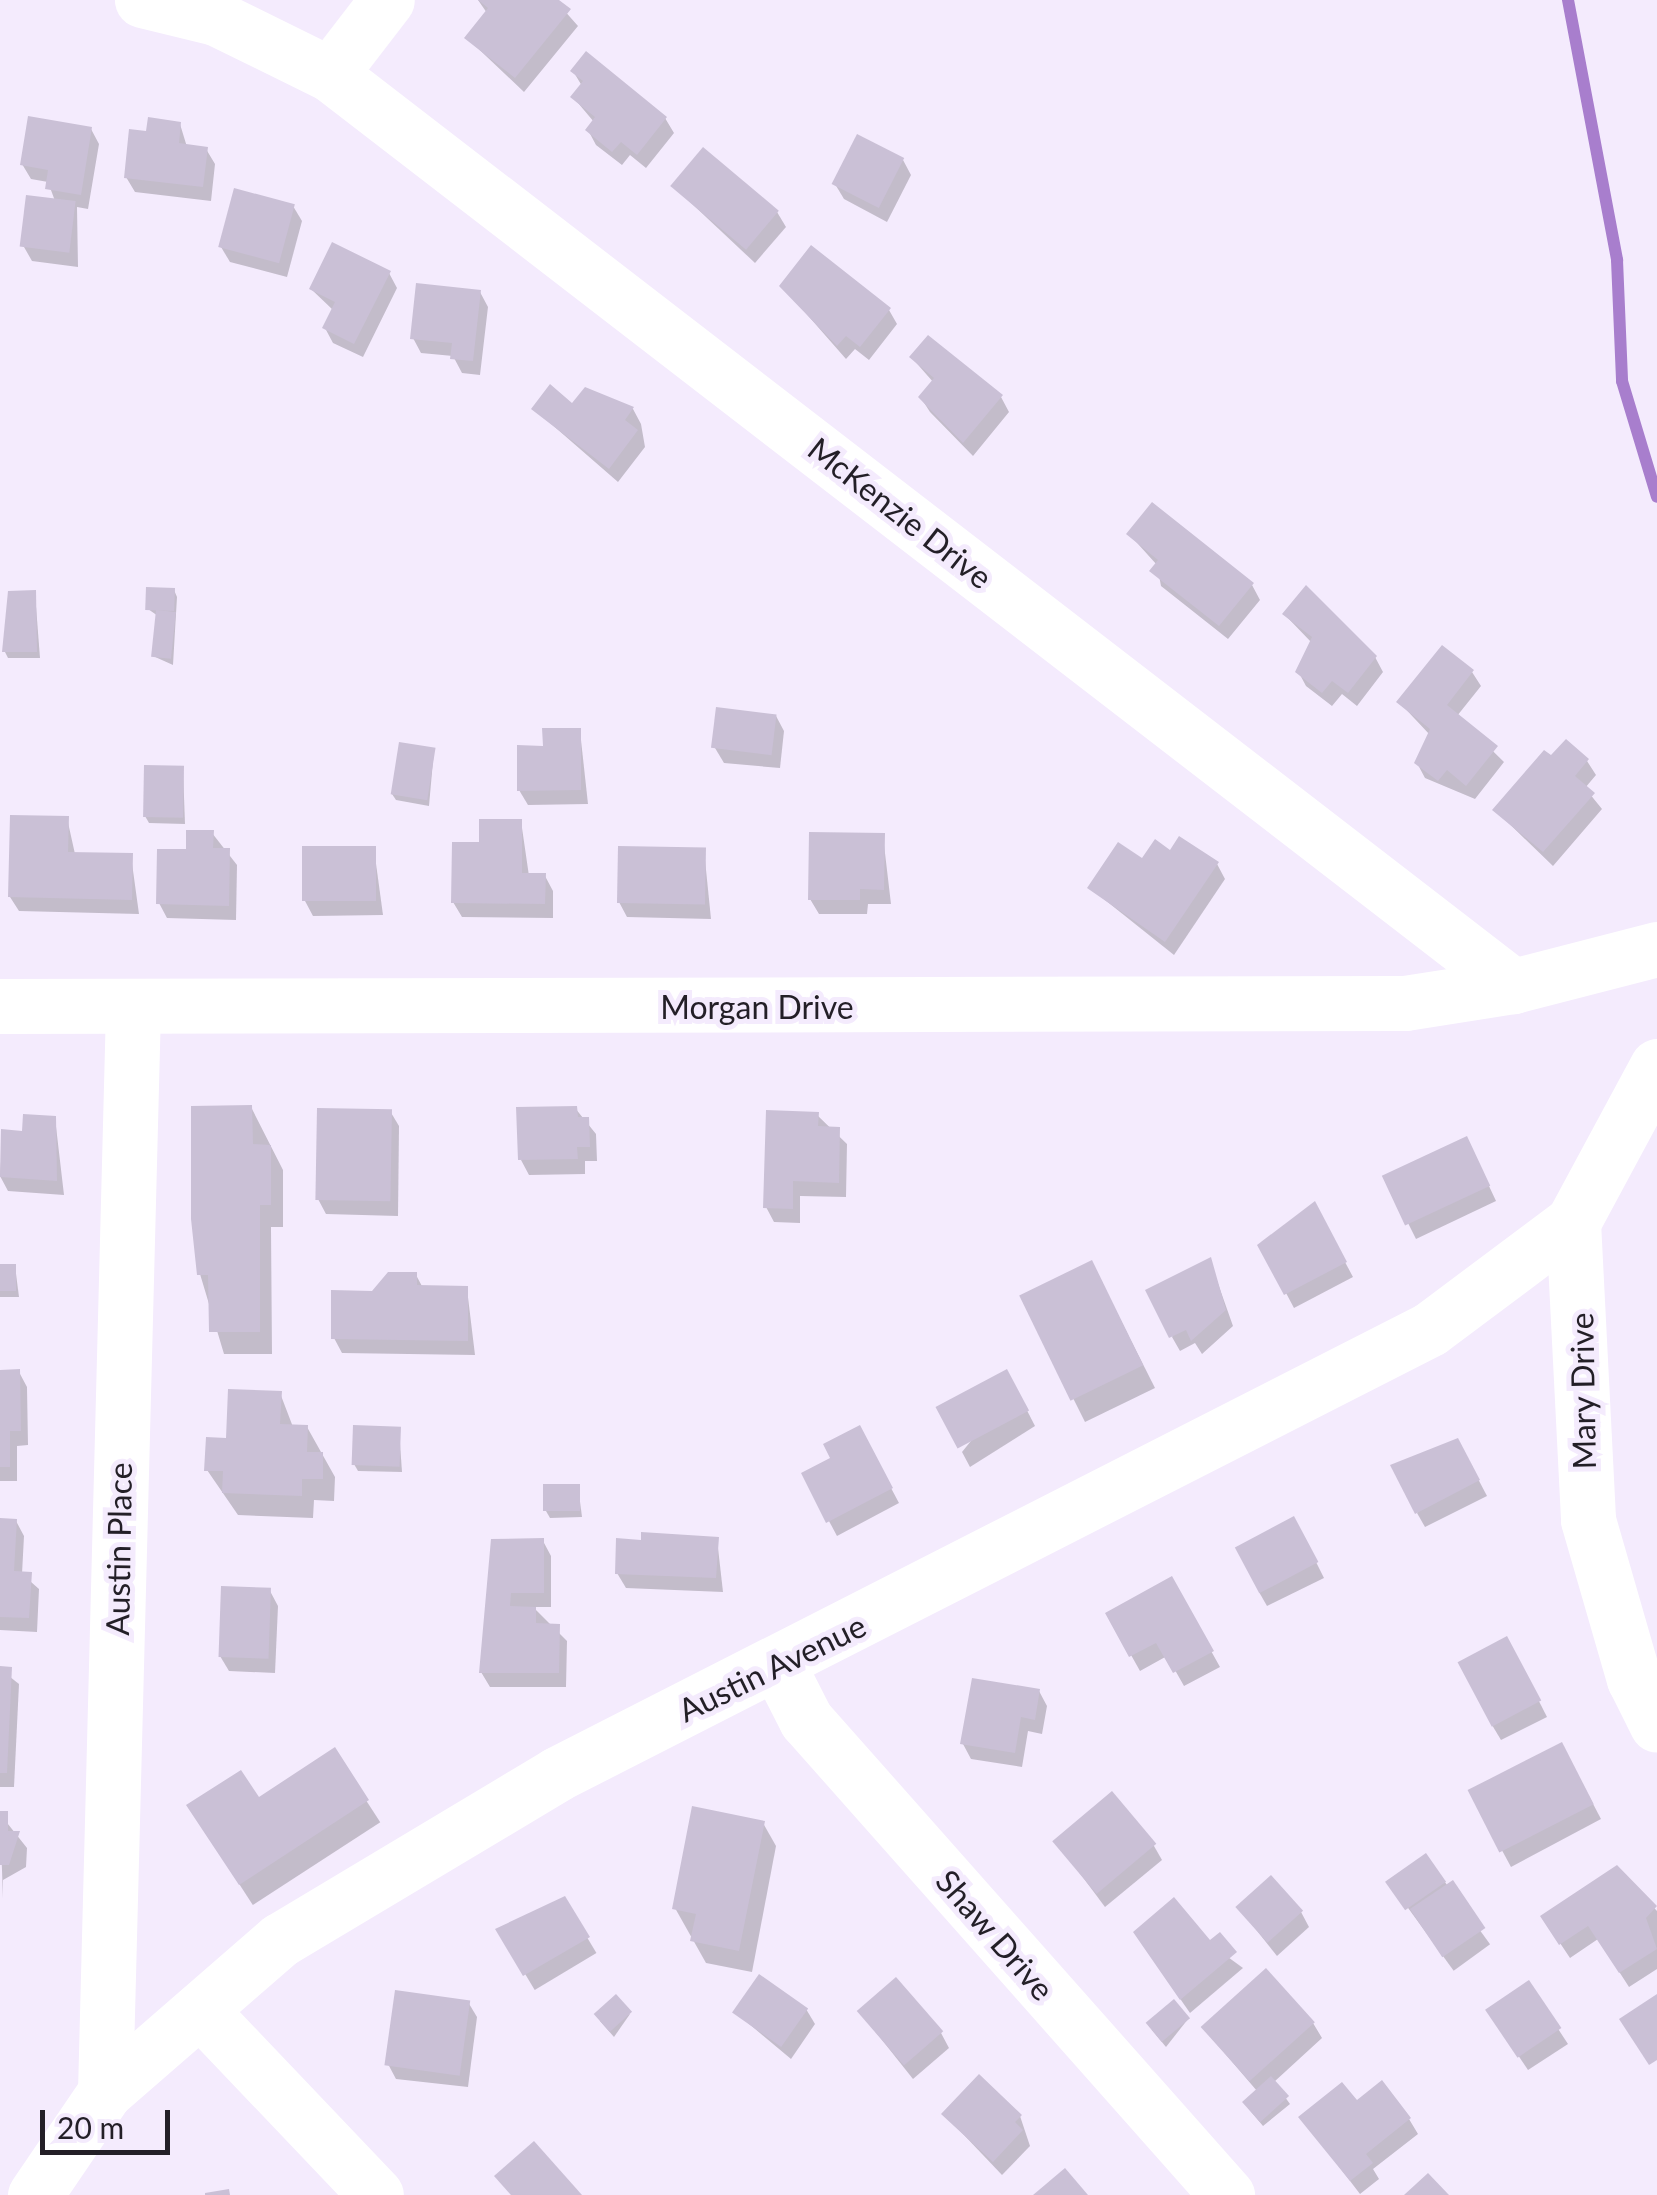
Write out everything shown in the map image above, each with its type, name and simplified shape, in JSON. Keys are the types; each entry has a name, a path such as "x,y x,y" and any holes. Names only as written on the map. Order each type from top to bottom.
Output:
{"street":[{"name":"McKenzie Drive","path":"142,0 216,18 330,74 1513,986"},
{"path":"330,74 387,0"},
{"path":"1513,986 1657,949"},
{"name":"Morgan Drive","path":"0,1006 1405,1003 1513,986"},
{"name":"Austin Place","path":"105,2092 133,1006"},
{"path":"1574,1222 1657,1066"},
{"name":"Austin Avenue","path":"35,2195 105,2092 280,1940 420,1853 1430,1329 1574,1222"},
{"name":"Mary Drive","path":"1574,1222 1588,1520 1628,1661 1657,1724"},
{"name":"Shaw Drive","path":"778,1665 806,1720 1226,2195"},
{"path":"200,2010 376,2195"}],"building":[{"path":"478,0 559,0 571,9 515,78 464,38 488,8"},
{"path":"586,51 667,117 637,155 621,142 612,152 585,130 595,117 570,97 583,81 570,71"},
{"path":"28,116 92,127 81,195 45,189 48,170 20,165"},
{"path":"148,117 181,122 179,143 208,147 203,187 124,178 129,129 146,131"},
{"path":"857,134 904,158 879,208 832,184"},
{"path":"703,147 779,211 746,250 670,186"},
{"path":"234,188 295,204 279,263 218,247"},
{"path":"26,195 76,201 69,253 20,247"},
{"path":"332,242 391,271 354,344 322,328 335,302 309,289"},
{"path":"811,245 891,308 860,347 846,336 837,346 779,286"},
{"path":"416,283 481,290 473,361 450,359 452,343 410,339"},
{"path":"928,335 1003,395 963,443 918,397 934,378 909,357"},
{"path":"550,384 572,403 585,387 634,407 625,420 638,430 609,469 531,409"},
{"path":"1152,502 1254,583 1219,626 1149,571 1158,560 1126,534"},
{"path":"1306,585 1377,656 1348,693 1332,681 1322,693 1295,672 1312,637 1282,614"},
{"path":"146,587 175,588 174,611 145,610"},
{"path":"36,590 37,652 2,652 8,591"},
{"path":"156,610 176,612 171,659 151,657"},
{"path":"1442,645 1474,670 1447,705 1498,746 1466,786 1447,770 1438,781 1414,763 1430,729 1396,702"},
{"path":"716,707 777,714 772,755 711,748"},
{"path":"542,728 581,728 581,790 517,791 517,745 543,746"},
{"path":"1566,739 1589,759 1575,776 1595,793 1543,852 1492,810 1544,750 1551,755"},
{"path":"399,742 436,748 427,800 391,794"},
{"path":"144,765 184,766 183,818 143,817"},
{"path":"10,815 69,816 68,852 133,853 132,900 8,897"},
{"path":"479,819 522,819 522,873 546,873 545,904 451,903 452,842 479,842"},
{"path":"186,830 214,830 213,848 230,848 229,906 156,904 157,849 186,849"},
{"path":"809,832 885,833 884,890 860,889 860,900 808,900"},
{"path":"1179,836 1219,862 1165,942 1087,888 1118,842 1142,858 1155,839 1170,850"},
{"path":"302,846 376,846 376,901 302,901"},
{"path":"618,846 706,848 705,905 617,903"},
{"path":"252,1105 253,1144 271,1145 271,1205 260,1205 260,1332 209,1332 208,1275 197,1275 191,1219 191,1106"},
{"path":"577,1106 578,1117 589,1117 590,1147 577,1147 578,1159 518,1160 516,1107"},
{"path":"317,1108 392,1109 390,1201 315,1200"},
{"path":"766,1110 819,1112 818,1126 840,1127 839,1183 793,1181 793,1209 763,1208"},
{"path":"23,1114 56,1116 57,1181 0,1177 1,1129 22,1131"},
{"path":"1467,1136 1490,1186 1405,1226 1382,1176"},
{"path":"1315,1201 1347,1262 1284,1295 1257,1245"},
{"path":"1211,1257 1226,1310 1191,1341 1186,1330 1169,1338 1145,1290"},
{"path":"1092,1260 1143,1365 1070,1401 1019,1296"},
{"path":"0,1264 16,1264 16,1291 0,1291"},
{"path":"388,1272 417,1272 417,1285 468,1286 468,1341 331,1339 331,1290 372,1291"},
{"path":"20,1369 21,1431 10,1431 10,1467 0,1467 0,1370"},
{"path":"1007,1369 1029,1410 958,1449 935,1407"},
{"path":"228,1389 282,1391 280,1424 308,1425 307,1452 323,1452 323,1479 302,1479 302,1496 222,1493 223,1471 204,1471 206,1437 226,1438"},
{"path":"353,1425 401,1427 400,1467 352,1465"},
{"path":"860,1425 893,1488 826,1523 801,1473 830,1458 823,1444"},
{"path":"1458,1438 1480,1480 1415,1514 1390,1465"},
{"path":"543,1484 580,1484 580,1511 543,1511"},
{"path":"1294,1516 1318,1562 1259,1593 1235,1547"},
{"path":"0,1518 17,1519 14,1571 32,1572 29,1618 0,1617"},
{"path":"641,1532 719,1537 716,1578 615,1574 616,1538 641,1540"},
{"path":"544,1538 544,1593 511,1593 510,1606 536,1607 536,1623 560,1624 559,1673 479,1673 491,1539"},
{"path":"1172,1576 1214,1651 1173,1673 1156,1643 1129,1657 1105,1613"},
{"path":"221,1586 271,1588 268,1659 219,1657"},
{"path":"1507,1636 1541,1700 1492,1727 1458,1662"},
{"path":"0,1666 12,1667 7,1773 0,1773"},
{"path":"972,1678 1040,1689 1035,1720 1021,1717 1015,1753 960,1744"},
{"path":"1562,1742 1594,1804 1499,1852 1468,1790"},
{"path":"335,1747 369,1800 239,1885 186,1805 241,1770 259,1797"},
{"path":"1112,1791 1156,1844 1097,1894 1052,1841"},
{"path":"692,1806 765,1821 739,1951 690,1941 696,1914 672,1909"},
{"path":"0,1811 8,1811 8,1831 20,1831 9,1865 0,1865"},
{"path":"1426,1853 1446,1882 1405,1910 1385,1882"},
{"path":"1617,1865 1657,1906 1646,1918 1657,1949 1619,1973 1588,1926 1559,1945 1540,1916"},
{"path":"1271,1875 1303,1911 1267,1943 1235,1907"},
{"path":"1453,1880 1485,1928 1442,1957 1410,1909"},
{"path":"565,1896 590,1937 523,1976 495,1929"},
{"path":"1174,1897 1210,1940 1220,1932 1237,1952 1180,2000 1133,1932"},
{"path":"1266,1968 1315,2022 1249,2081 1201,2027"},
{"path":"759,1974 808,2008 781,2047 732,2013"},
{"path":"896,1977 943,2031 904,2065 857,2011"},
{"path":"1529,1980 1561,2028 1517,2058 1485,2010"},
{"path":"395,1990 470,2001 460,2076 384,2065"},
{"path":"616,1994 632,2012 610,2032 594,2014"},
{"path":"1657,1994 1657,2060 1649,2065 1619,2019"},
{"path":"1174,1999 1190,2018 1162,2042 1146,2023"},
{"path":"979,2074 1022,2115 1015,2122 1023,2130 993,2162 941,2114"},
{"path":"1271,2076 1289,2096 1260,2122 1242,2102"},
{"path":"1382,2080 1411,2118 1366,2154 1373,2163 1350,2181 1298,2117 1342,2082 1357,2100"},
{"path":"534,2141 582,2195 511,2195 494,2176"},
{"path":"1065,2168 1088,2195 1033,2195"},
{"path":"1428,2173 1449,2195 1404,2195"},
{"path":"229,2189 230,2195 205,2195 205,2193"}],"waterway":[{"path":"1568,0 1617,260 1622,381 1657,497"}]}
